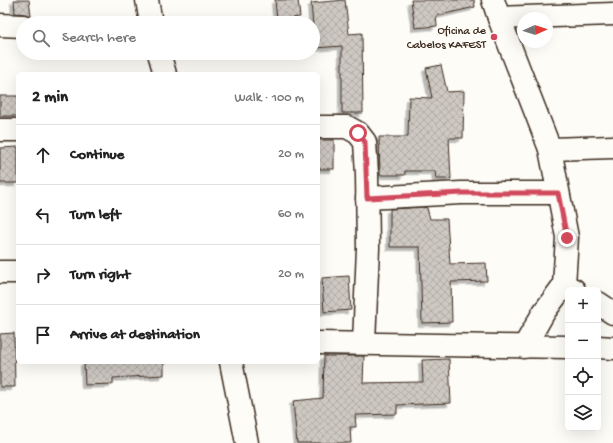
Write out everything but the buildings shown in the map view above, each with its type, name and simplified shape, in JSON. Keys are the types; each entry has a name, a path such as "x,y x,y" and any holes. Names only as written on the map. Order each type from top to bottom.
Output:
{"street":[{"path":"147,0 150,16"},
{"path":"569,287 567,238 550,149 496,9 613,14"},
{"path":"0,25 16,26"},
{"path":"161,60 164,72"},
{"path":"320,127 347,127 358,133 365,142 368,248 364,343"},
{"path":"0,130 16,130"},
{"path":"550,149 613,147"},
{"path":"367,198 462,193 558,193"},
{"path":"0,272 16,272"},
{"path":"524,347 544,312 565,291"},
{"path":"601,305 613,313"},
{"path":"320,342 565,347"},
{"path":"601,348 613,348"},
{"path":"231,364 247,443"}],"place":[{"name":"Oficina de Cabelos KAFEST","path":"494,37"}],"route":[{"path":"358,133 365,142 367,198 462,193 558,193 567,238"}]}
